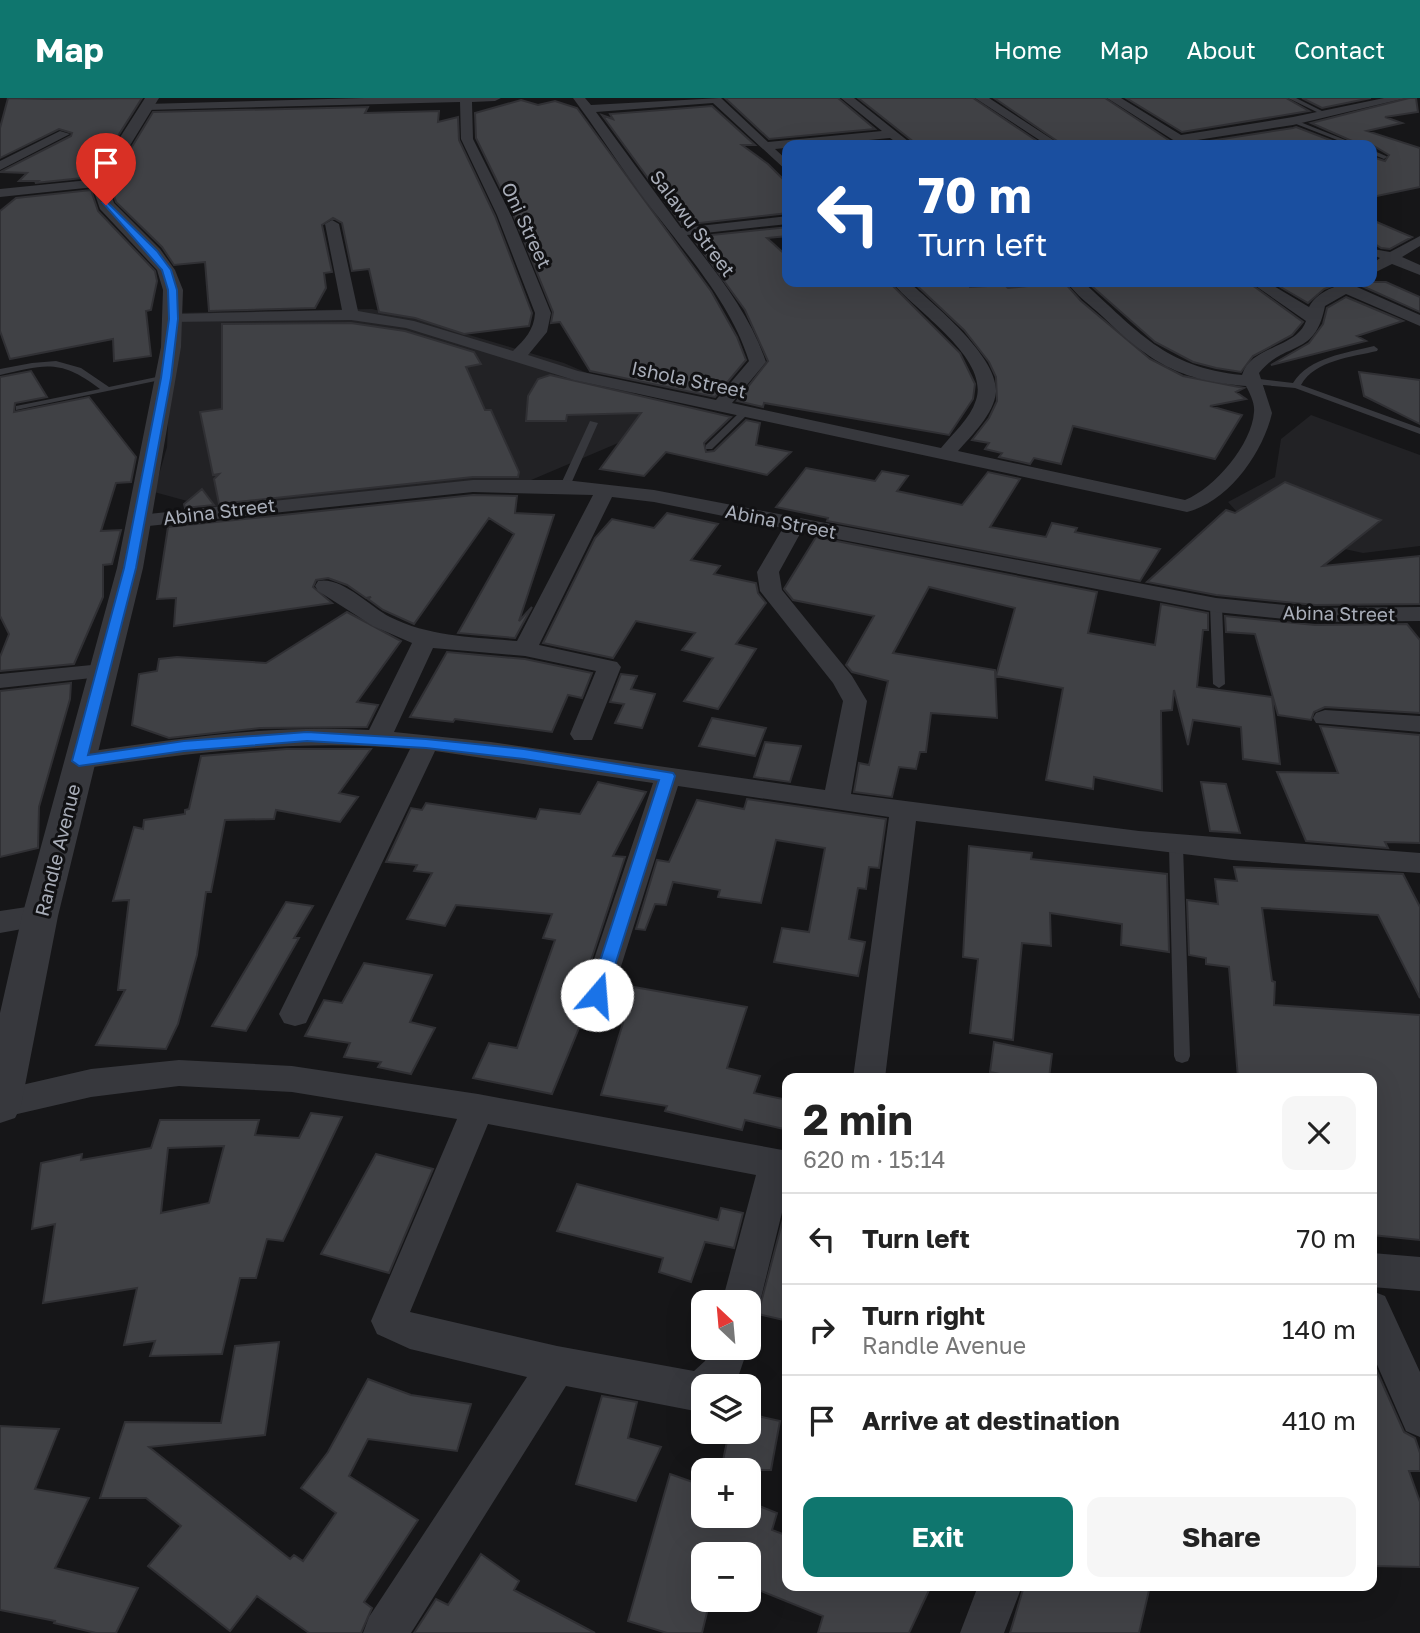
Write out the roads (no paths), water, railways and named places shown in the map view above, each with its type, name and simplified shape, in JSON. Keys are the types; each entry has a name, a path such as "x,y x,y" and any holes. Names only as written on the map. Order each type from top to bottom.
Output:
{"street":[{"path":"0,193 99,183 149,103 495,98"},
{"path":"583,103 715,98 782,162"},
{"path":"847,98 900,140"},
{"path":"981,98 1047,140"},
{"path":"1114,98 1181,140"},
{"path":"1194,140 1401,98"},
{"name":"Oni Street","path":"466,100 467,139 504,215 543,313 544,323 539,333 517,357"},
{"name":"Salawu Street","path":"583,103 636,179 711,276 753,347 758,362 719,407"},
{"path":"0,166 64,134"},
{"path":"828,140 891,134"},
{"path":"765,146 782,144"},
{"name":"Randle Avenue","path":"0,1105 40,916 139,521 166,378 174,319 173,290 166,270 154,253 106,205 99,183"},
{"path":"679,232 782,221"},
{"path":"332,224 351,315"},
{"path":"1377,267 1420,240"},
{"path":"1377,251 1420,271"},
{"path":"905,287 976,360 986,379 984,402 946,454"},
{"path":"1079,287 1170,364 1203,375 1252,381 1250,373 1259,359 1302,338 1317,318 1318,304 1347,287"},
{"path":"1265,287 1317,318"},
{"path":"1354,287 1420,321"},
{"name":"Ishola Street","path":"174,319 351,315 408,324 574,375 1175,504 1196,505 1225,477 1257,437 1264,411 1252,381"},
{"name":"Abina Street","path":"139,521 407,491 473,486 565,486 606,489 796,523 926,551 1216,605 1315,615 1420,614"},
{"path":"525,649 606,489"},
{"path":"796,523 768,572 767,580 771,591 844,681 855,701 837,799"},
{"path":"326,586 381,621 425,640 525,649 609,667 583,734"},
{"path":"377,740 425,640"},
{"path":"0,681 102,671"},
{"path":"1325,718 1420,724"},
{"path":"79,761 184,746 307,736 426,743 524,754 1042,830 1176,846 1345,860 1420,863"},
{"path":"295,1014 426,743"},
{"path":"597,995 668,776"},
{"path":"870,1073 904,808"},
{"path":"0,922 40,916"},
{"path":"0,1105 91,1083 179,1073 292,1079 478,1108 782,1165 745,1290"},
{"path":"478,1108 390,1315 390,1321 410,1331 557,1365 691,1390"},
{"path":"1377,1270 1420,1274"},
{"path":"1377,1320 1420,1417"},
{"path":"385,1633 557,1365"},
{"path":"982,1633 998,1591"}],"lane":[{"path":"1291,98 1325,114"},
{"path":"1293,121 1342,140"},
{"path":"1377,154 1384,157"},
{"path":"1296,386 1299,378 1309,370 1374,349"},
{"path":"0,372 28,366 68,364 76,366 105,388"},
{"path":"19,408 105,388 166,378"},
{"path":"1252,381 1296,386 1420,431"},
{"path":"709,447 744,413"},
{"path":"565,486 593,423"},
{"path":"1216,605 1219,684"},
{"path":"1176,846 1182,1056"}]}
